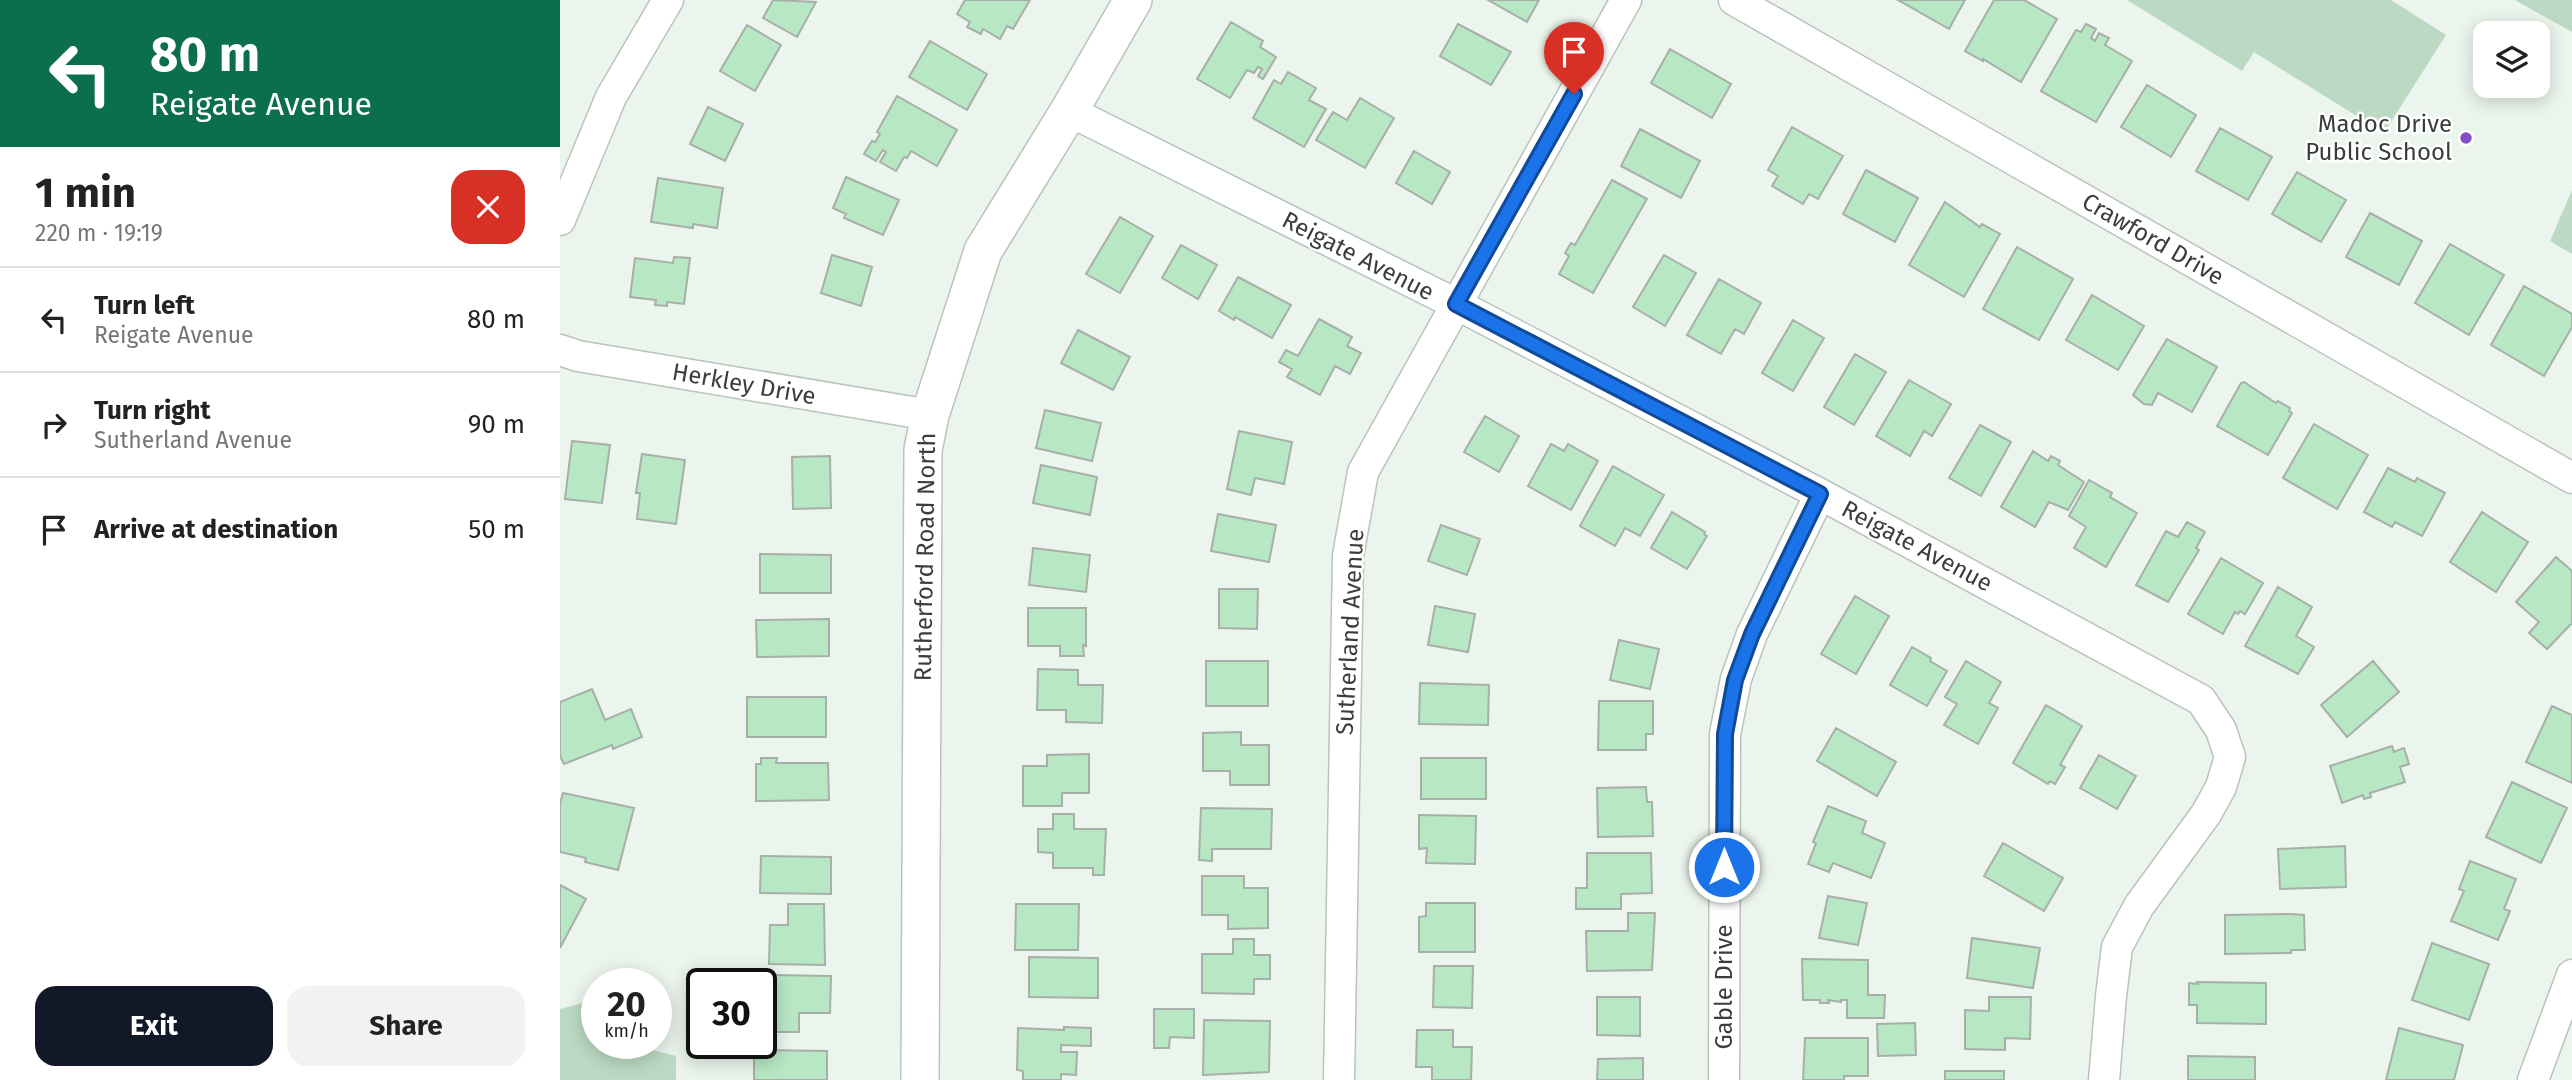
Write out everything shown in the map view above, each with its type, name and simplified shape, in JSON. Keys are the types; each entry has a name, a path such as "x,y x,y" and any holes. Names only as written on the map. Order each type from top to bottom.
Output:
{"street":[{"path":"560,220 611,97 668,0"},
{"name":"Rutherford Road North","path":"920,1080 922,450 930,415 983,251 1133,0"},
{"name":"Sutherland Avenue","path":"1339,1080 1348,556 1363,472 1626,0"},
{"name":"Crawford Drive","path":"1734,0 2572,478"},
{"name":"Reigate Avenue","path":"1069,111 1456,304 1820,494 2201,700 2221,730 2230,757 2221,788 2206,814 2139,906 2118,947 2104,1080"},
{"name":"Herkley Drive","path":"560,350 578,356 930,415"},
{"name":"Gable Drive","path":"1724,1080 1725,734 1735,680 1752,634 1820,494"},
{"path":"2533,1080 2572,975"}],"green space":[{"path":"2127,0 2391,0 2446,35 2384,133 2254,52 2242,71"},
{"path":"2515,0 2572,0 2572,32"},
{"path":"2572,190 2572,254 2550,241"},
{"path":"581,1003 581,1059 672,1059 672,1055 676,1056 676,1080 560,1080 560,1009"}],"building":[{"path":"773,0 816,2 797,37 763,18"},
{"path":"965,0 1030,0 1013,29 1007,26 1000,39 983,29 981,34 967,27 970,22 957,14"},
{"path":"1488,0 1539,0 1527,22"},
{"path":"1898,0 1965,0 1949,29"},
{"path":"1994,0 2024,0 2057,19 2021,82 1965,51"},
{"path":"1231,22 1263,41 1260,47 1276,57 1263,79 1258,76 1262,69 1258,67 1254,73 1247,70 1230,98 1197,79"},
{"path":"1458,24 1511,52 1491,85 1440,56"},
{"path":"2086,24 2096,29 2091,38 2095,41 2099,33 2109,38 2105,45 2132,61 2096,122 2041,91 2076,30 2081,32"},
{"path":"747,25 781,45 755,91 720,71"},
{"path":"930,41 987,74 967,110 909,77"},
{"path":"1670,49 1731,84 1712,118 1651,83"},
{"path":"1288,72 1316,88 1309,100 1326,109 1304,147 1253,118 1274,80 1281,84"},
{"path":"2147,85 2196,115 2171,157 2121,127"},
{"path":"897,96 957,130 937,166 911,151 896,171 880,162 886,152 883,150 876,161 864,154 880,134 877,132"},
{"path":"1360,98 1394,118 1365,168 1316,140 1333,112 1347,120"},
{"path":"708,107 743,124 725,161 690,144"},
{"path":"1792,127 1843,156 1818,199 1809,194 1803,204 1772,186 1778,176 1768,170"},
{"path":"2220,128 2272,157 2248,200 2196,171"},
{"path":"1640,129 1700,161 1681,198 1621,166"},
{"path":"1414,151 1450,172 1432,204 1396,183"},
{"path":"1866,170 1918,198 1895,242 1843,214"},
{"path":"2297,172 2346,200 2321,242 2272,214"},
{"path":"846,177 899,200 883,235 844,218 846,214 833,208"},
{"path":"658,178 723,188 717,228 693,224 693,228 651,222"},
{"path":"1612,180 1647,199 1593,293 1559,274 1569,256 1565,253 1571,243 1575,245"},
{"path":"1945,202 1980,227 1982,224 2000,234 1964,297 1909,265"},
{"path":"2370,213 2422,241 2399,285 2346,257"},
{"path":"1120,217 1153,236 1120,293 1086,274"},
{"path":"2450,244 2504,275 2469,335 2415,303"},
{"path":"1181,245 1217,265 1198,299 1162,278"},
{"path":"2017,247 2073,279 2039,340 1983,309"},
{"path":"832,255 872,267 861,306 821,293"},
{"path":"1664,255 1696,273 1665,326 1633,307"},
{"path":"674,257 690,258 684,304 667,302 667,306 655,305 656,300 630,297 635,258 673,263"},
{"path":"1238,277 1291,305 1272,338 1219,311"},
{"path":"1719,279 1761,303 1744,334 1735,329 1721,354 1687,335"},
{"path":"2524,286 2572,314 2572,327 2544,376 2491,345"},
{"path":"2092,295 2144,326 2118,370 2066,340"},
{"path":"1319,319 1352,337 1347,346 1361,353 1350,374 1335,366 1320,395 1287,377 1292,369 1279,362 1286,350 1298,356"},
{"path":"1793,320 1824,338 1793,391 1762,373"},
{"path":"1078,330 1130,357 1113,390 1061,363"},
{"path":"2167,339 2217,367 2192,412 2158,393 2152,405 2144,404 2133,395"},
{"path":"1855,354 1886,372 1854,425 1824,407"},
{"path":"1909,380 1951,404 1932,436 1924,431 1910,456 1876,436"},
{"path":"2244,382 2276,403 2278,401 2290,408 2292,413 2268,455 2217,426"},
{"path":"1045,410 1101,423 1092,461 1036,448"},
{"path":"1485,416 1519,436 1499,472 1464,452"},
{"path":"2314,424 2368,455 2337,509 2283,478"},
{"path":"1980,425 2011,442 1981,496 1949,478"},
{"path":"1239,431 1292,442 1284,484 1255,478 1251,495 1227,489"},
{"path":"572,441 610,445 602,503 565,499"},
{"path":"1551,444 1564,451 1568,444 1598,461 1571,510 1528,486"},
{"path":"2033,451 2048,461 2051,456 2060,461 2058,465 2084,482 2068,510 2049,502 2035,527 2001,507"},
{"path":"642,454 685,460 676,524 637,519 640,493 636,493"},
{"path":"830,456 831,508 793,509 792,457"},
{"path":"1041,465 1097,477 1090,515 1033,503"},
{"path":"1613,466 1664,495 1640,536 1625,528 1615,546 1580,526"},
{"path":"2388,468 2415,482 2417,478 2445,493 2422,536 2395,522 2392,527 2364,512"},
{"path":"2089,480 2112,493 2110,497 2137,513 2106,567 2074,548 2086,527 2069,516"},
{"path":"1672,512 1705,532 1707,536 1687,569 1651,548"},
{"path":"2482,512 2528,542 2496,592 2450,562"},
{"path":"1218,514 1276,525 1269,562 1211,551"},
{"path":"2187,522 2205,532 2196,548 2199,550 2168,602 2136,585 2166,531 2178,537"},
{"path":"1441,525 1480,539 1467,575 1428,561"},
{"path":"1033,548 1090,555 1086,592 1029,585"},
{"path":"760,554 831,555 831,593 760,593"},
{"path":"2556,557 2572,571 2572,623 2547,649 2529,633 2539,622 2516,602"},
{"path":"2221,558 2263,583 2245,614 2235,612 2223,634 2188,614"},
{"path":"2278,587 2312,607 2296,636 2314,647 2298,674 2245,646"},
{"path":"1219,589 1258,589 1257,629 1219,628"},
{"path":"1855,596 1889,616 1856,674 1821,654"},
{"path":"1435,606 1475,614 1468,652 1428,645"},
{"path":"1028,608 1086,608 1084,656 1060,656 1060,646 1028,646"},
{"path":"829,619 829,656 757,657 756,620"},
{"path":"1619,640 1659,649 1650,689 1610,680"},
{"path":"1912,647 1947,671 1927,706 1890,685"},
{"path":"1206,661 1268,661 1268,706 1206,706"},
{"path":"1966,661 2001,682 1989,703 1998,708 1978,744 1944,725 1957,704 1945,697"},
{"path":"2373,661 2399,692 2347,737 2321,705"},
{"path":"1038,669 1078,670 1078,685 1103,685 1102,723 1066,722 1066,710 1037,710"},
{"path":"1420,683 1489,685 1488,725 1419,724"},
{"path":"592,689 605,720 631,709 642,737 613,749 612,745 564,764 560,756 560,702"},
{"path":"747,697 826,697 826,737 747,737"},
{"path":"1599,701 1653,701 1653,734 1646,734 1646,750 1598,750"},
{"path":"2046,705 2082,726 2060,765 2065,767 2055,784 2050,781 2048,784 2013,763"},
{"path":"2552,706 2572,715 2572,783 2526,762"},
{"path":"1836,728 1896,762 1877,796 1817,761"},
{"path":"1241,732 1241,745 1269,745 1269,785 1230,785 1230,771 1203,771 1203,733"},
{"path":"2392,746 2394,752 2404,748 2409,764 2400,767 2405,782 2370,793 2371,797 2364,799 2363,795 2342,803 2330,766"},
{"path":"1089,754 1089,793 1062,793 1062,806 1023,806 1023,766 1047,766 1047,755"},
{"path":"2099,755 2136,776 2117,809 2080,788"},
{"path":"761,758 777,758 776,763 828,763 829,800 756,801 756,764 761,764"},
{"path":"1421,758 1486,758 1486,799 1421,799"},
{"path":"2512,782 2567,808 2541,863 2486,837"},
{"path":"1646,787 1647,802 1652,802 1653,836 1598,837 1597,788"},
{"path":"563,793 634,808 618,870 585,862 586,858 560,852 560,804"},
{"path":"1828,806 1866,821 1862,833 1885,843 1871,878 1833,863 1829,872 1808,864 1816,843 1813,842"},
{"path":"1201,808 1272,809 1271,849 1212,849 1212,861 1199,860"},
{"path":"1053,814 1074,814 1074,829 1106,829 1104,875 1093,875 1093,868 1053,868 1053,853 1038,852 1038,829 1053,829"},
{"path":"1419,815 1476,816 1475,864 1426,863 1427,848 1419,849"},
{"path":"2003,843 2063,878 2044,911 1984,876"},
{"path":"2345,846 2346,887 2280,889 2278,849"},
{"path":"1587,853 1651,853 1652,893 1621,894 1621,909 1576,909 1576,888 1587,888"},
{"path":"761,856 831,857 831,894 760,893"},
{"path":"2470,861 2516,879 2504,909 2510,911 2498,940 2451,921 2464,891 2459,889"},
{"path":"1202,876 1244,876 1244,888 1268,888 1268,928 1228,929 1228,915 1202,915"},
{"path":"560,885 586,899 560,948"},
{"path":"1828,896 1867,903 1858,945 1819,938"},
{"path":"1426,903 1475,903 1475,952 1419,952 1419,917 1426,916"},
{"path":"788,904 824,904 825,965 769,964 770,925 788,925"},
{"path":"1016,904 1079,904 1078,950 1015,950"},
{"path":"1628,913 1655,913 1652,970 1587,971 1586,931 1628,931"},
{"path":"2225,915 2304,915 2305,950 2291,950 2291,953 2225,954"},
{"path":"1972,938 2040,948 2033,988 1967,978"},
{"path":"1233,939 1254,939 1254,955 1270,955 1270,979 1254,979 1254,994 1202,993 1202,954 1233,954"},
{"path":"2432,943 2489,964 2469,1020 2412,1000"},
{"path":"1029,957 1098,958 1098,998 1029,997"},
{"path":"1802,959 1868,960 1868,995 1885,995 1884,1018 1847,1018 1847,1000 1820,1003 1820,1000 1803,1000"},
{"path":"1434,966 1473,966 1472,1008 1433,1007"},
{"path":"777,975 831,976 830,1013 799,1013 799,1032 777,1032"},
{"path":"2197,982 2266,983 2266,1024 2197,1023 2197,1005 2189,1005 2189,983 2198,984"},
{"path":"1597,997 1640,997 1640,1036 1597,1035"},
{"path":"1989,997 2031,997 2030,1039 2005,1038 2005,1050 1965,1049 1965,1010 1989,1011"},
{"path":"1154,1009 1194,1009 1194,1038 1170,1037 1169,1048 1154,1048"},
{"path":"1204,1020 1270,1021 1269,1072 1203,1075"},
{"path":"1915,1023 1916,1055 1878,1056 1877,1024"},
{"path":"1064,1027 1091,1028 1091,1046 1061,1045 1061,1052 1077,1052 1076,1075 1061,1074 1061,1080 1023,1080 1023,1071 1017,1070 1018,1028 1064,1030"},
{"path":"2399,1028 2463,1045 2454,1080 2386,1080"},
{"path":"1417,1030 1453,1030 1453,1047 1472,1047 1471,1080 1432,1080 1432,1067 1416,1067"},
{"path":"1805,1038 1868,1038 1868,1076 1844,1076 1844,1080 1803,1080"},
{"path":"777,1050 827,1051 827,1080 754,1080 754,1059 777,1059"},
{"path":"2188,1056 2255,1057 2255,1080 2188,1080"},
{"path":"1643,1058 1643,1080 1597,1080 1598,1059"},
{"path":"1945,1071 2004,1071 2004,1080 1945,1080"}],"place":[{"name":"Madoc Drive Public School","path":"2466,138"}],"route":[{"path":"1574,94 1456,304 1820,494 1752,634 1735,680 1725,734 1724,867"}]}
